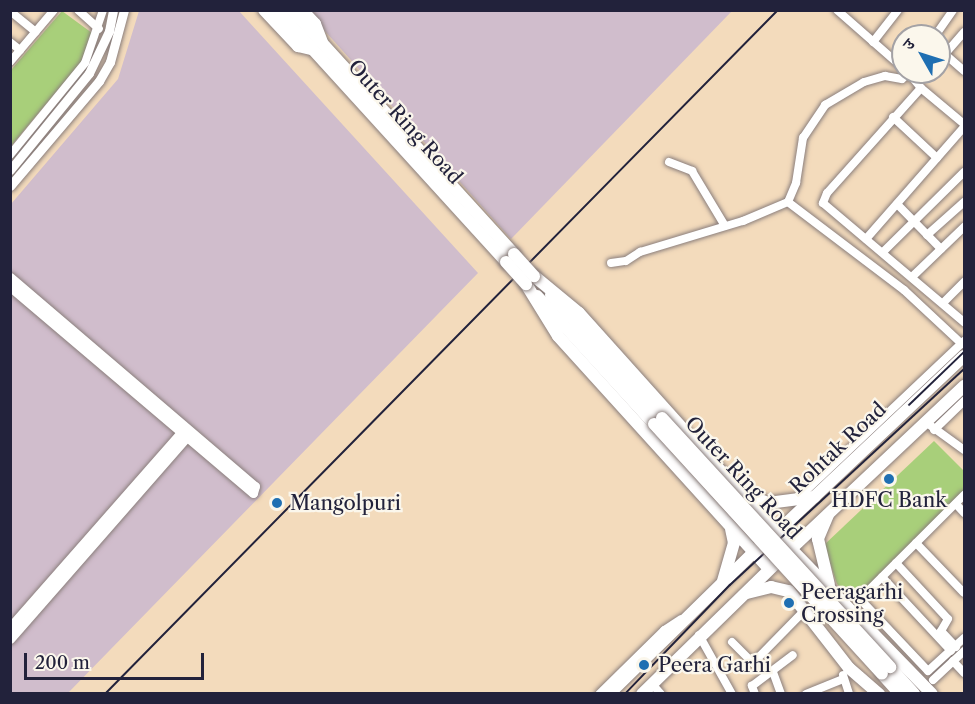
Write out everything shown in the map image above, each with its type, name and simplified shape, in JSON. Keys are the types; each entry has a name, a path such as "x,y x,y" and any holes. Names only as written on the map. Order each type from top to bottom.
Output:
{"main road":[{"name":"Outer Ring Road","path":"264,10 298,46 311,49 510,258"},
{"path":"277,10 299,20"},
{"path":"292,10 299,20 311,49"},
{"name":"Outer Ring Road","path":"299,20 323,44 510,258 658,421 886,670 914,693"},
{"name":"Outer Ring Road","path":"540,291 579,313 776,533 932,693"},
{"name":"Outer Ring Road","path":"540,291 558,336 770,569"},
{"name":"Rohtak Road","path":"609,693 753,552 815,497 964,347"},
{"path":"642,693 699,635 791,549 930,426 964,386"},
{"path":"708,501 729,481"},
{"path":"739,492 768,503 794,502 815,497"},
{"path":"828,515 818,538 830,589"},
{"path":"723,582 734,543 730,526"},
{"path":"743,594 771,587 789,591 849,668 879,693"},
{"name":"Outer Ring Road","path":"886,670 900,693"}],"street":[{"path":"19,18 25,10"},
{"path":"10,62 54,10"},
{"path":"78,10 99,29"},
{"path":"10,155 85,63 99,29 103,10"},
{"path":"10,170 89,73 109,31 113,10"},
{"path":"10,186 99,81 110,62 124,10"},
{"path":"837,10 891,58"},
{"path":"873,42 898,10"},
{"path":"943,24 953,10"},
{"path":"10,11 36,32"},
{"path":"951,44 964,32"},
{"path":"10,42 20,50"},
{"path":"951,60 964,71"},
{"path":"611,263 725,226 788,202 796,183 803,138 825,105 864,82 885,76 891,77"},
{"path":"866,239 964,125 918,84"},
{"path":"921,88 823,198 825,206 913,276 964,322"},
{"path":"893,117 937,158"},
{"path":"669,162 684,165 692,171 725,226"},
{"path":"883,252 964,172"},
{"path":"788,202 904,290 964,347"},
{"path":"927,235 964,202"},
{"path":"897,204 941,249"},
{"path":"913,276 964,227"},
{"path":"10,277 186,433 253,493 255,486 186,433 10,287"},
{"path":"943,303 964,282"},
{"path":"963,446 930,426 964,401"},
{"path":"794,502 892,418"},
{"path":"10,627 186,433"},
{"path":"10,639 186,433"},
{"path":"964,495 882,577 861,602 928,671 964,639"},
{"path":"956,504 964,513"},
{"path":"916,543 964,593"},
{"path":"896,563 948,619 941,631 953,649"},
{"path":"882,577 953,649"},
{"path":"732,642 753,663 804,611"},
{"path":"599,693 664,630 689,615"},
{"path":"699,635 732,693"},
{"path":"933,680 964,651"},
{"path":"755,693 752,686 793,655"},
{"path":"953,661 964,673"},
{"path":"773,672 782,693"},
{"path":"806,693 843,677 849,693"},
{"path":"652,684 661,693"}],"shaded area":[{"path":"139,11 239,11 478,273 68,693 11,694 11,204 118,79"},
{"path":"307,11 732,11 511,239"}],"green space":[{"path":"62,11 92,33 81,62 11,146 11,70"},
{"path":"934,441 964,471 964,494 854,599 837,584 824,545"}],"railway":[{"path":"105,694 778,10"},
{"path":"909,405 964,352"},
{"path":"625,694 730,585 964,369"}],"place":[{"name":"HDFC Bank","path":"889,479"},
{"name":"Mangolpuri","path":"277,503"},
{"name":"Peeragarhi Crossing","path":"789,603"},
{"name":"Peera Garhi","path":"644,665"}]}
